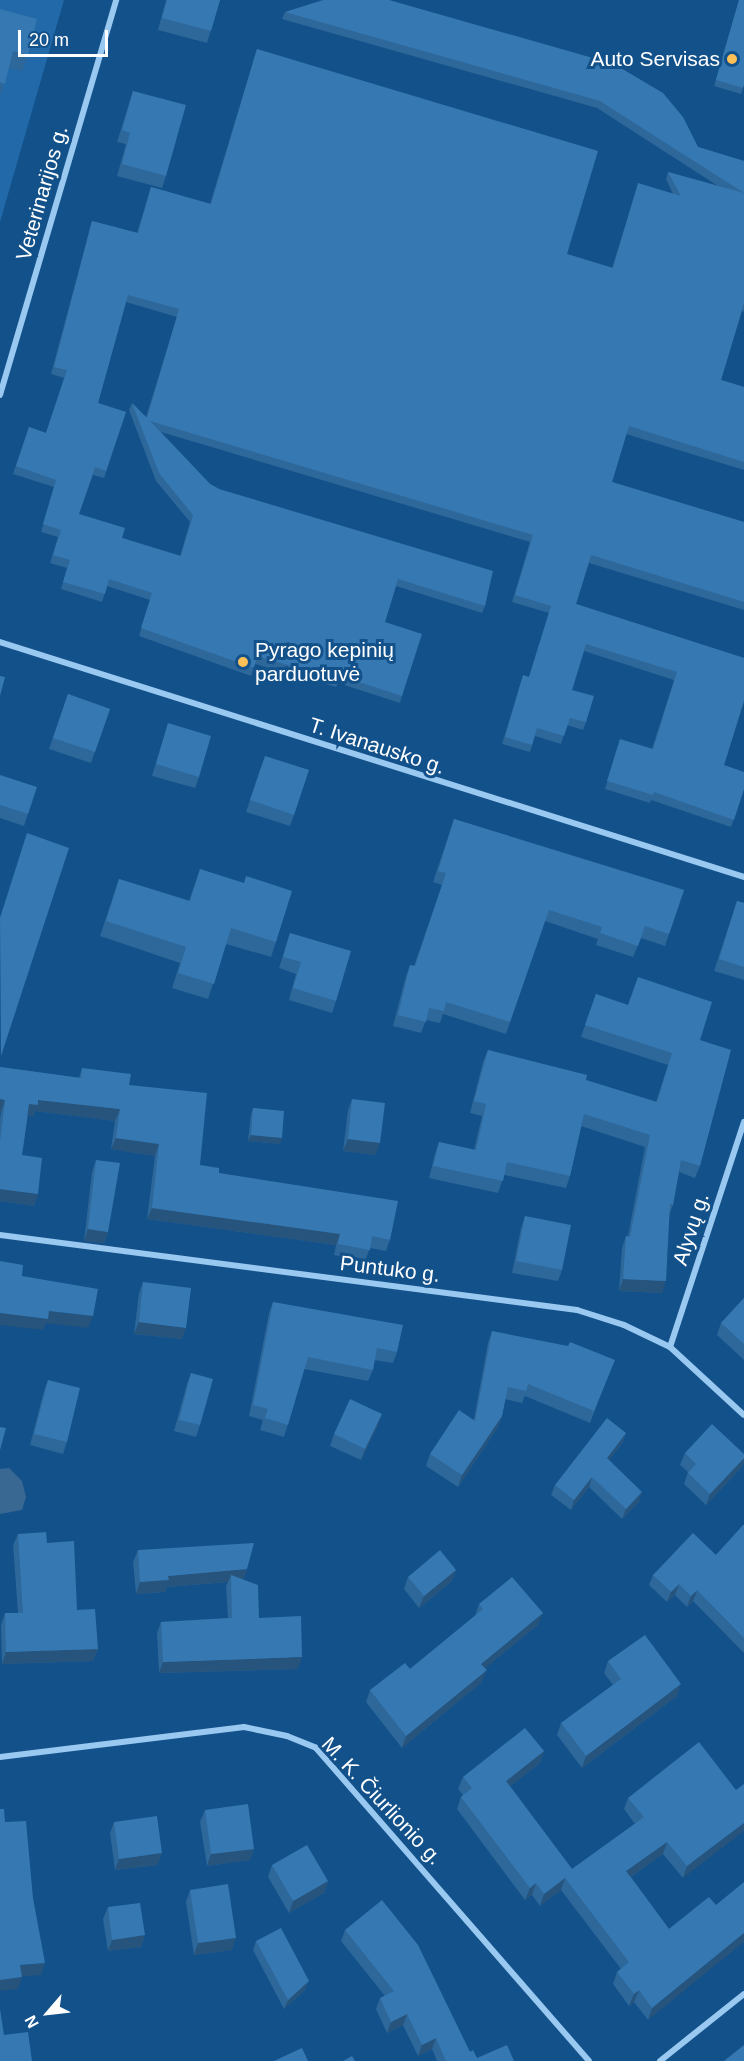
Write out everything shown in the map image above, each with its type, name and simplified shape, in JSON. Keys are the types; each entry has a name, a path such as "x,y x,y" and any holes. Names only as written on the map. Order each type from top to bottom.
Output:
{"street":[{"name":"Veterinarijos g.","path":"0,395 116,0"},
{"name":"T. Ivanausko g.","path":"0,642 744,878"},
{"name":"Alyvų g.","path":"670,1347 744,1122"},
{"name":"Puntuko g.","path":"0,1235 577,1310 624,1325 670,1347 744,1415"},
{"name":"M. K. Čiurlionio g.","path":"0,1757 244,1727 287,1736 316,1748 589,2061"},
{"path":"660,2061 744,1994"}],"shaded area":[{"path":"0,0 64,0 0,222"},
{"path":"9,1468 22,1481 26,1497 22,1510 0,1514 0,1469"}],"building":[{"path":"167,0 220,0 211,31 162,18"},
{"path":"323,0 389,0 614,64 663,93 683,117 698,147 744,161 744,193 600,101 285,12"},
{"path":"739,0 744,0 743,88 716,80"},
{"path":"0,9 37,19 28,55 13,51 5,84 0,82"},
{"path":"257,49 598,151 567,254 613,268 638,183 681,196 668,172 744,193 744,303 721,380 744,387 744,462 629,426 612,482 744,522 744,602 591,555 576,604 744,658 744,700 724,765 744,772 744,789 734,820 654,792 653,795 607,781 620,739 653,749 677,672 586,644 572,690 594,696 586,722 570,718 564,736 537,728 532,745 505,737 523,675 529,677 551,606 515,595 533,535 150,421 210,484 219,489 493,571 485,606 398,579 385,622 422,634 402,696 340,676 339,680 257,656 254,668 141,628 152,593 109,579 105,594 63,582 70,560 53,555 61,530 43,524 56,480 16,466 29,427 46,433 67,370 54,367 92,221 138,233 151,187 211,204","holes":["128,295 179,309 147,418 132,403 159,473 193,515 181,556 122,538 125,528 79,514 95,467 106,471 126,412 98,403"]},
{"path":"133,91 186,105 166,176 122,164 130,133 122,130"},
{"path":"0,676 5,677 0,696"},
{"path":"68,694 110,709 95,752 53,738"},
{"path":"168,723 211,736 199,777 156,764"},
{"path":"265,756 309,770 294,815 250,800"},
{"path":"0,775 37,787 28,814 0,805"},
{"path":"454,819 684,890 669,934 645,926 638,946 600,933 602,927 549,910 510,1022 446,1002 444,1011 429,1008 426,1022 398,1015 410,965 415,966 446,873 438,871"},
{"path":"27,833 69,848 1,1056 0,918"},
{"path":"200,869 244,883 246,876 292,891 276,942 231,928 214,984 178,973 186,947 106,921 119,879 190,901"},
{"path":"737,901 744,903 744,967 719,959"},
{"path":"290,933 351,951 336,1001 293,988 301,962 283,957"},
{"path":"638,977 712,1002 700,1040 731,1050 700,1166 681,1160 673,1205 670,1204 666,1281 623,1279 626,1236 630,1237 650,1135 584,1114 570,1176 507,1162 503,1181 433,1166 439,1142 476,1150 486,1104 474,1101 488,1050 587,1075 586,1080 657,1102 672,1053 585,1025 596,994 628,1005"},
{"path":"0,1067 81,1078 82,1068 131,1074 129,1085 207,1093 200,1165 219,1168 219,1173 398,1201 390,1240 372,1236 370,1250 338,1244 340,1234 152,1208 159,1144 116,1138 120,1109 38,1100 38,1105 29,1104 22,1155 42,1158 38,1194 0,1189 0,1142 5,1100 0,1099"},
{"path":"352,1099 385,1103 380,1143 348,1139"},
{"path":"253,1108 284,1111 282,1138 251,1135"},
{"path":"96,1160 120,1163 108,1232 88,1229"},
{"path":"525,1216 571,1225 562,1270 516,1261"},
{"path":"0,1261 23,1265 22,1276 98,1289 93,1316 49,1311 48,1319 0,1313"},
{"path":"143,1282 191,1288 186,1328 139,1322"},
{"path":"744,1298 744,1344 721,1323"},
{"path":"273,1302 403,1325 397,1352 377,1348 373,1370 308,1357 288,1425 265,1418 268,1409 253,1405"},
{"path":"492,1331 568,1346 570,1342 615,1360 594,1411 528,1384 526,1391 508,1387 502,1416 462,1475 430,1454 459,1410 475,1421"},
{"path":"191,1373 213,1379 200,1425 179,1420"},
{"path":"48,1380 80,1388 67,1442 34,1434"},
{"path":"350,1399 382,1414 365,1449 334,1434"},
{"path":"607,1418 626,1433 607,1458 642,1492 626,1509 592,1477 574,1500 555,1485"},
{"path":"712,1424 744,1454 744,1458 710,1494 688,1473 696,1464 685,1453"},
{"path":"0,1427 6,1428 0,1450"},
{"path":"743,1525 744,1638 697,1590 691,1596 679,1584 671,1592 653,1575 693,1533 716,1555"},
{"path":"46,1532 47,1543 74,1541 77,1610 95,1609 98,1649 6,1652 5,1613 23,1613 18,1534"},
{"path":"254,1543 247,1569 168,1576 169,1580 140,1582 138,1550"},
{"path":"440,1550 456,1570 424,1596 408,1577"},
{"path":"231,1575 258,1585 259,1618 301,1616 302,1657 163,1662 161,1622 232,1618"},
{"path":"512,1577 543,1613 481,1664 487,1670 406,1736 370,1690 405,1663 410,1669 483,1609 479,1604"},
{"path":"645,1635 681,1684 586,1756 561,1723 621,1679 608,1661"},
{"path":"525,1728 544,1751 506,1781 572,1869 644,1817 628,1798 699,1742 736,1790 744,1784 744,1823 687,1866 667,1842 626,1871 669,1929 709,1897 716,1905 744,1882 744,1933 652,2008 639,1990 634,1994 617,1972 629,1962 565,1878 544,1894 536,1883 530,1888 461,1797 472,1788 463,1777"},
{"path":"248,1804 254,1849 211,1854 205,1810"},
{"path":"0,1809 4,1809 5,1822 26,1821 33,1898 45,1963 20,1965 22,1977 0,1980"},
{"path":"157,1816 162,1853 119,1859 114,1822"},
{"path":"307,1845 328,1881 293,1901 272,1865"},
{"path":"228,1884 236,1938 198,1943 190,1890"},
{"path":"382,1900 418,1945 470,2052 473,2050 477,2058 507,2045 514,2061 446,2061 436,2038 422,2045 407,2014 391,2022 380,1998 394,1991 345,1930"},
{"path":"140,1903 145,1935 112,1940 108,1907"},
{"path":"281,1928 309,1981 288,2000 256,1941"},
{"path":"0,2009 4,2035 28,2032 32,2061 0,2061"},
{"path":"744,2045 744,2061 724,2061"},
{"path":"302,2048 308,2061 274,2061"},
{"path":"352,2056 355,2061 343,2061"}],"place":[{"name":"Auto Servisas","path":"732,59"},
{"name":"Pyrago kepinių parduotuvė","path":"243,662"}]}
